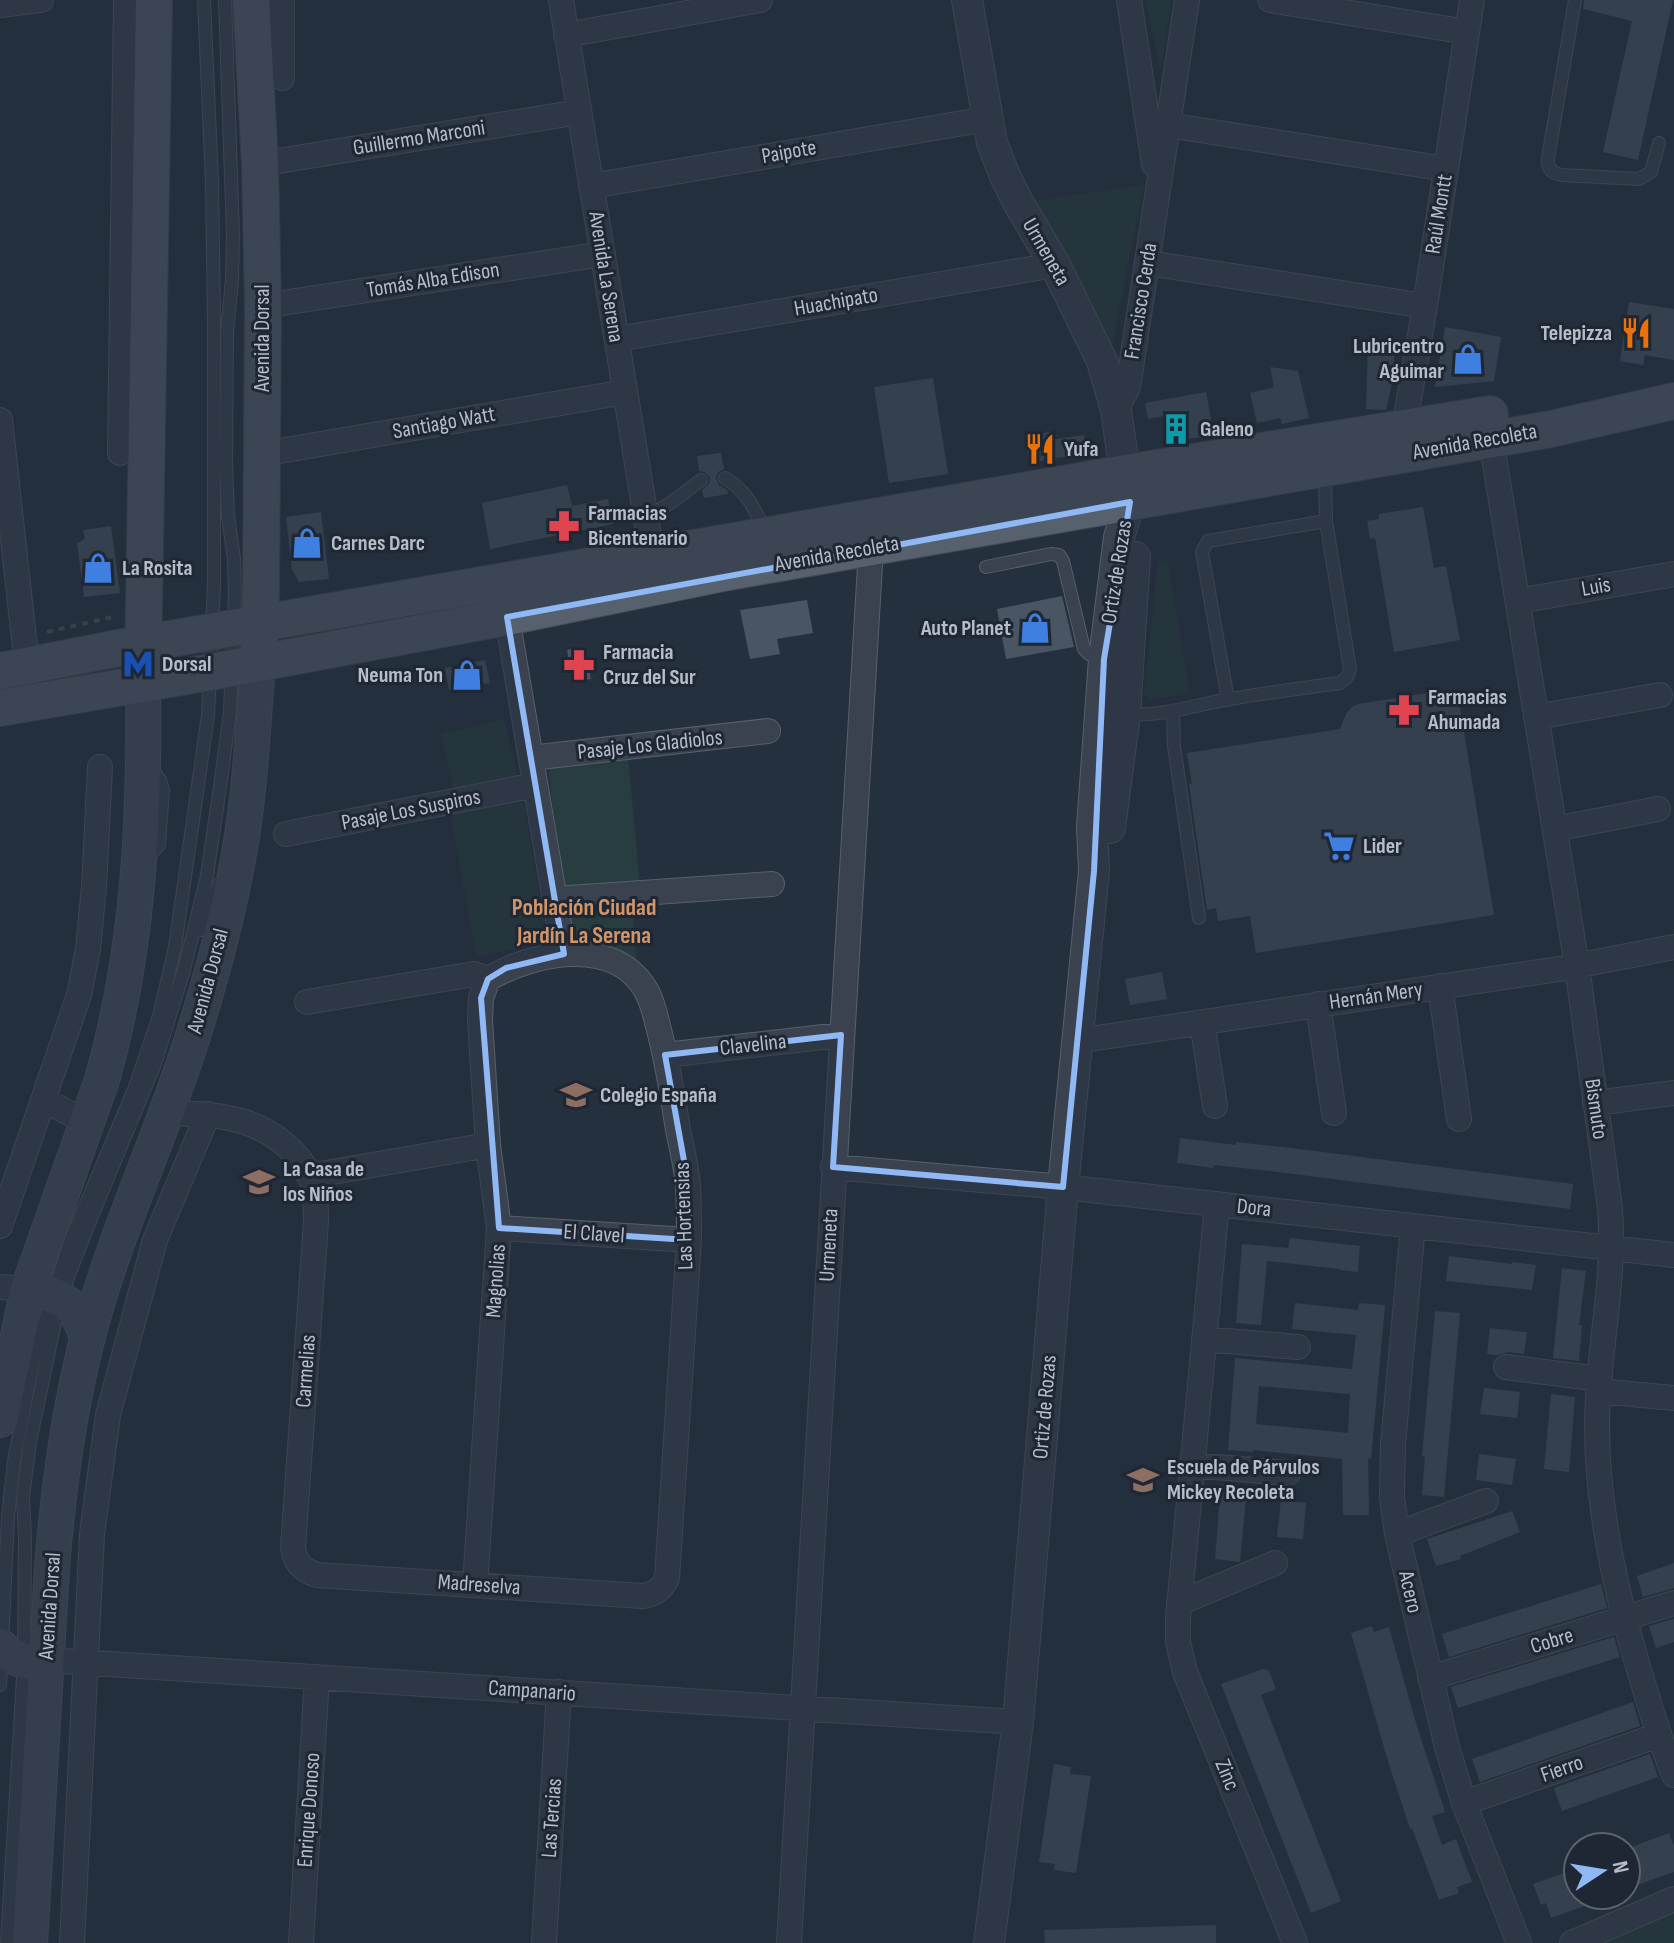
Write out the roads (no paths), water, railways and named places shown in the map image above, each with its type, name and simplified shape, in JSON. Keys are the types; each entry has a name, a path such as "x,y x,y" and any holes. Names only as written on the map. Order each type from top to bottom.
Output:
{"main road":[{"path":"0,1420 35,1292 111,1047 133,936 143,758 154,0"},
{"name":"Avenida Dorsal","path":"30,1943 18,1654 54,1540 75,1391 87,1339 109,1266 197,1024 221,933 244,821 251,759 234,667 236,628 262,454 260,164 251,0"},
{"name":"Avenida Recoleta","path":"0,707 143,684 507,617 728,572 871,548 1404,428 1578,400 1632,397 1674,400"},
{"name":"Avenida Recoleta","path":"17,658 143,626 236,628 897,512 1325,468 1564,426 1674,400"},
{"path":"871,548 878,528 897,512"},
{"path":"0,707 20,689 26,678 17,658"},
{"path":"35,1292 73,1309 83,1323 87,1339"}],"street":[{"path":"0,5 41,0"},
{"path":"120,453 126,0"},
{"path":"282,0 282,78"},
{"name":"Avenida La Serena","path":"561,0 652,555"},
{"path":"566,35 760,0"},
{"name":"Urmeneta","path":"967,0 992,143 1019,204 1055,265 1102,361 1116,410 1128,488"},
{"name":"Francisco Cerda","path":"1129,0 1158,189"},
{"name":"Francisco Cerda","path":"1116,410 1128,387 1187,0"},
{"path":"1270,0 1326,4 1467,32"},
{"name":"Raúl Montt","path":"1404,428 1472,0"},
{"name":"Guillermo Marconi","path":"260,164 579,112"},
{"name":"Paipote","path":"591,186 987,119"},
{"path":"1168,125 1446,169"},
{"name":"Tomás Alba Edison","path":"263,306 603,254"},
{"path":"1148,263 1425,306"},
{"name":"Huachipato","path":"617,339 1055,265"},
{"name":"Santiago Watt","path":"262,454 625,392"},
{"path":"0,420 17,658"},
{"name":"Bismuto","path":"1491,439 1577,966 1610,1208 1611,1248 1597,1423 1601,1497 1625,1619 1674,1775"},
{"name":"Ortiz de Rozas","path":"1113,708 1104,659 1128,488"},
{"name":"Ortiz de Rozas","path":"989,1943 1018,1722 1063,1187 1094,871 1111,826 1113,708 1137,538 1128,488"},
{"name":"Urmeneta","path":"789,1943 871,548"},
{"name":"Luis","path":"1518,601 1674,574"},
{"path":"507,617 564,954"},
{"path":"1536,717 1660,695"},
{"name":"Pasaje Los Gladiolos","path":"531,758 768,731"},
{"path":"0,1226 79,995 88,949 94,886 100,767"},
{"name":"Pasaje Los Suspiros","path":"286,834 535,785"},
{"path":"1555,829 1658,809"},
{"path":"94,886 138,877"},
{"path":"555,899 772,884"},
{"name":"Hernán Mery","path":"1077,1041 1577,966 1674,947"},
{"name":"Las Hortensias","path":"488,979 506,968 564,954 592,954 626,968 644,987 654,1012 665,1055 688,1183 689,1240 667,1578 659,1591"},
{"path":"307,1002 474,974 488,979"},
{"name":"Magnolias","path":"475,1585 499,1228 488,1145 480,1020 481,998 488,979"},
{"path":"1440,986 1459,1119"},
{"path":"1318,1004 1334,1113"},
{"path":"1202,1022 1215,1106"},
{"name":"Clavelina","path":"665,1055 841,1035"},
{"path":"1595,1103 1674,1093"},
{"path":"44,1100 88,1123"},
{"path":"167,1113 208,1114 243,1121 270,1134 293,1151 309,1176 488,1145"},
{"name":"Avenida Dorsal","path":"72,1943 92,1534 108,1415 155,1240 208,1114"},
{"name":"Dora","path":"833,1167 1063,1187 1674,1255"},
{"name":"Carmelias","path":"300,1566 293,1547 316,1221 314,1189 309,1176"},
{"name":"Zinc","path":"1217,1204 1179,1603 1178,1642 1185,1672 1295,1943"},
{"name":"Acero","path":"1413,1226 1392,1458 1392,1497 1397,1534 1447,1747 1464,1803 1519,1943"},
{"name":"El Clavel","path":"499,1228 689,1240"},
{"path":"1204,1339 1298,1347"},
{"path":"1506,1367 1674,1398"},
{"path":"1192,1465 1288,1473"},
{"path":"1397,1534 1486,1501"},
{"path":"1179,1603 1275,1563"},
{"name":"Madreselva","path":"300,1566 317,1575 643,1596 659,1591"},
{"name":"Cobre","path":"1430,1678 1674,1603"},
{"name":"Campanario","path":"18,1654 86,1662 1018,1722"},
{"name":"Enrique Donoso","path":"301,1943 317,1677"},
{"name":"Las Tercias","path":"544,1943 559,1692"},
{"name":"Fierro","path":"1464,1803 1665,1743"},
{"path":"1572,1943 1674,1899"}],"lane":[{"path":"204,0 212,182 214,370 236,628"},
{"path":"7,1943 25,1536 23,1497 30,1442 35,1292 90,1221 151,1076 184,970 207,876 230,712 236,628 226,465 227,332 233,234 225,0"},
{"path":"1575,0 1548,158 1549,168 1561,175 1639,179 1651,172 1659,143"},
{"path":"1113,708 1150,715 1340,683 1347,677 1350,669 1326,521 1325,468"},
{"path":"725,478 748,496 767,535"},
{"path":"646,518 701,480"},
{"path":"1228,700 1202,552 1205,545 1208,541 1326,521"},
{"path":"986,567 1059,555 1084,649 1104,659"},
{"path":"0,1685 18,1654 8,1517 14,1461 28,1387 35,1292 75,1228 135,1087 159,1016 175,947 208,715 234,667"},
{"path":"1173,711 1174,746 1199,918"},
{"path":"184,970 244,821"}],"place":[{"name":"Telepizza","path":"1636,333"},
{"name":"Lubricentro Aguimar","path":"1468,359"},
{"name":"Galeno","path":"1176,429"},
{"name":"Yufa","path":"1040,449"},
{"name":"Farmacias Bicentenario","path":"564,526"},
{"name":"Carnes Darc","path":"307,543"},
{"name":"La Rosita","path":"98,568"},
{"name":"Auto Planet","path":"1035,628"},
{"name":"Dorsal","path":"138,664"},
{"name":"Farmacia Cruz del Sur","path":"579,665"},
{"name":"Neuma Ton","path":"467,675"},
{"name":"Farmacias Ahumada","path":"1404,710"},
{"name":"Lider","path":"1339,846"},
{"name":"Colegio España","path":"576,1095"},
{"name":"La Casa de los Niños","path":"259,1182"},
{"name":"Escuela de Párvulos Mickey Recoleta","path":"1143,1480"}],"district":[{"name":"Población Ciudad Jardín La Serena","path":"584,921"}]}
